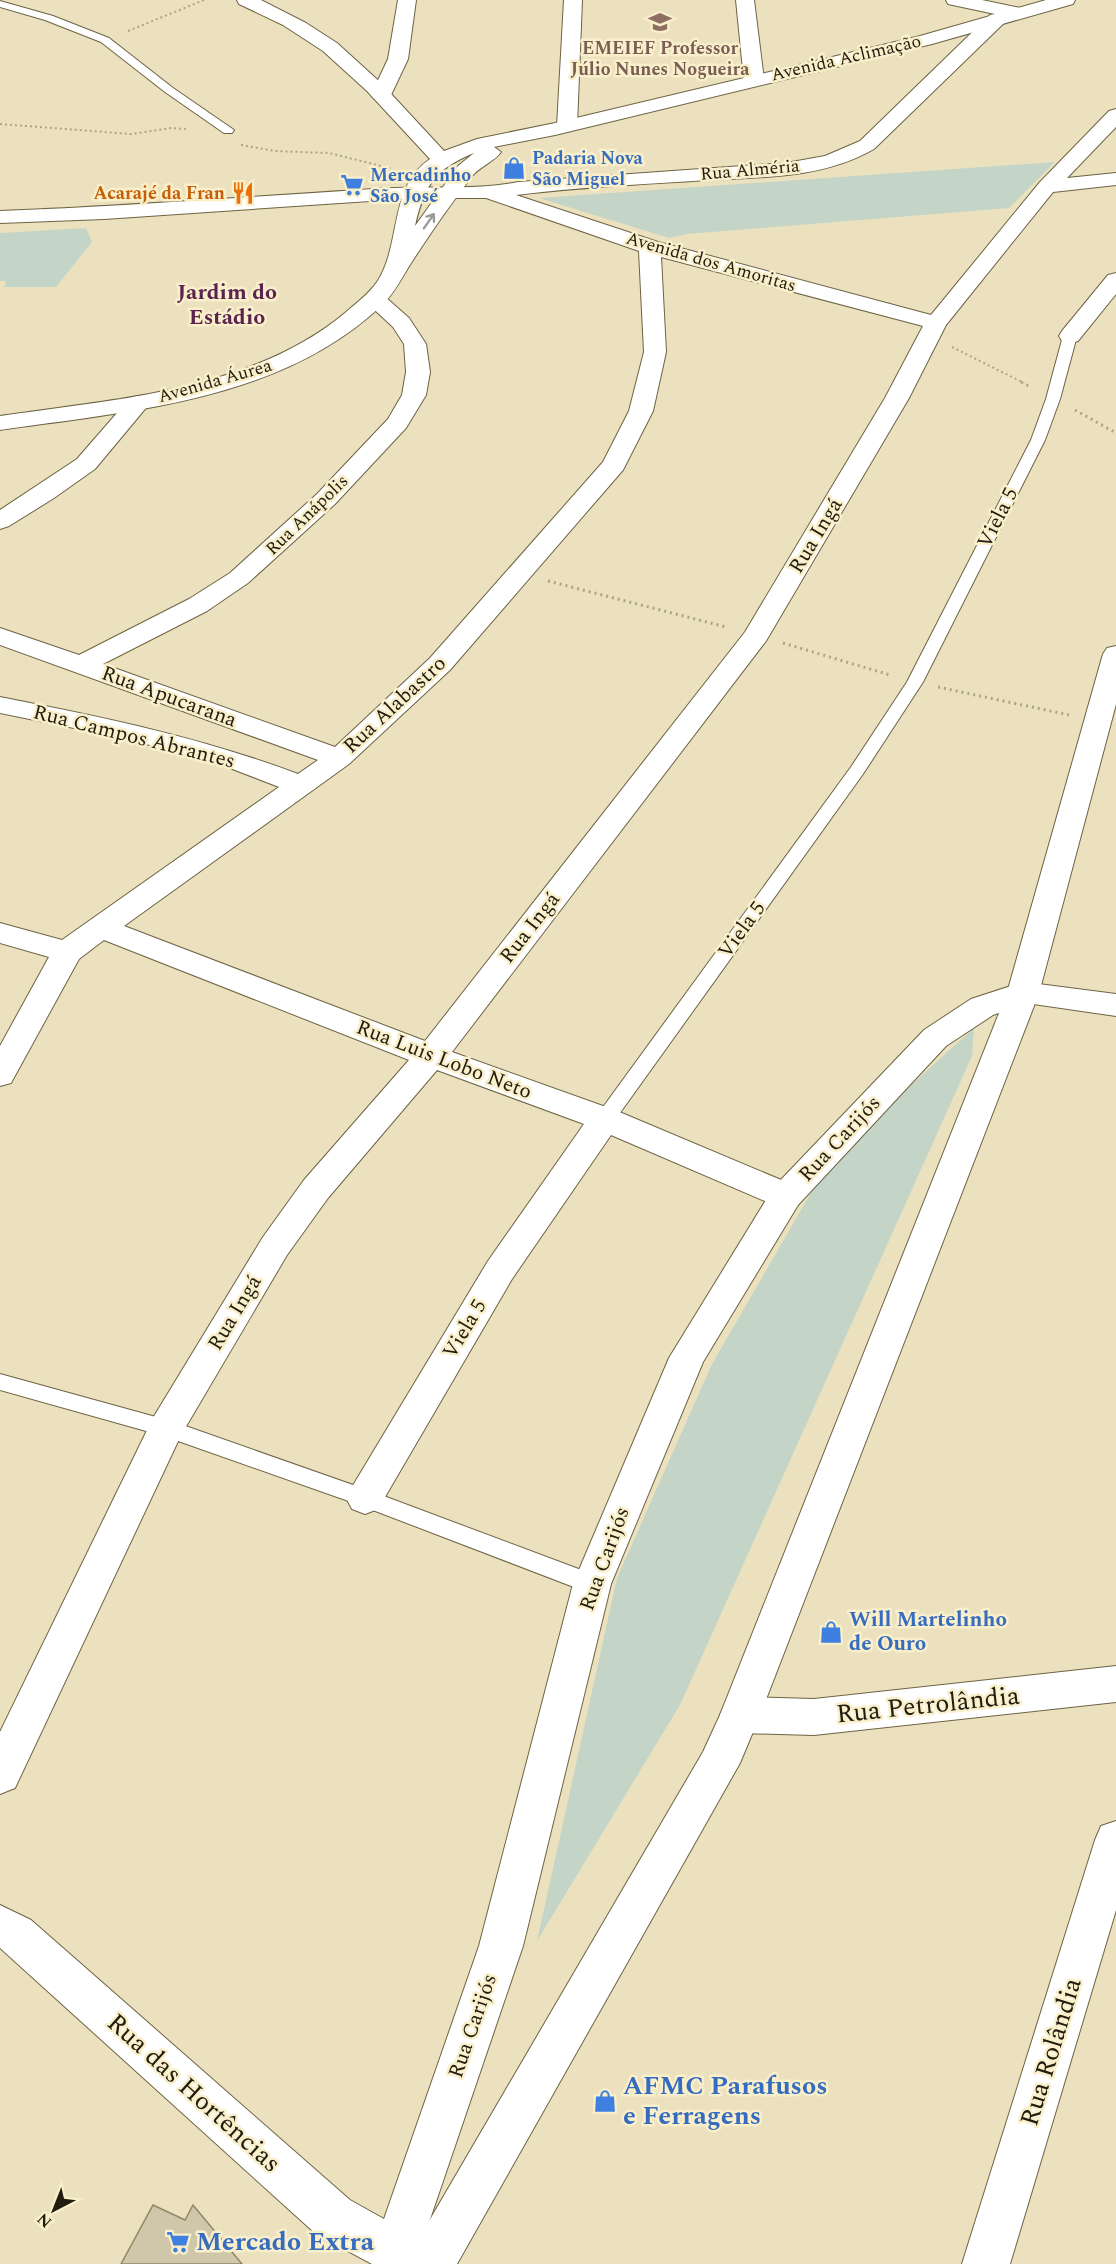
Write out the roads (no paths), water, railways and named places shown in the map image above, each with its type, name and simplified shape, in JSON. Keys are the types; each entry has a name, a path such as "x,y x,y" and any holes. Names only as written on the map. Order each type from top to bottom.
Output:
{"street":[{"name":"Avenida dos Amoritas","path":"246,0 329,46 381,95 443,161 478,182 490,193"},
{"path":"381,95 398,59 408,0"},
{"path":"561,127 573,0"},
{"path":"745,0 754,80"},
{"path":"955,0 1017,13"},
{"name":"Avenida Aclimação","path":"443,161 487,142 561,127 925,40 1066,0"},
{"name":"Rua Alméria","path":"490,193 518,188 768,170 841,160 867,145 997,19"},
{"path":"954,31 966,50"},
{"name":"Rua Ingá","path":"0,1775 166,1428 275,1246 316,1189 431,1056 757,636 897,398 933,330 1047,186 1116,116"},
{"name":"Avenida Aclimação","path":"461,172 482,156 561,127"},
{"path":"419,184 443,161"},
{"name":"Avenida Áurea","path":"0,423 138,403 224,382 275,365 324,340 375,300 461,172"},
{"path":"1047,186 1116,179"},
{"name":"Avenida dos Amoritas","path":"3,218 419,184 449,193 490,193 650,247 933,330"},
{"name":"Avenida Áurea","path":"396,269 419,184"},
{"name":"Rua Alabastro","path":"0,1075 67,952 339,758 440,664 614,465 641,411 655,352 650,247"},
{"path":"1070,336 1116,280"},
{"name":"Rua Anápolis","path":"80,665 198,605 239,578 326,499 398,423 414,395 418,372 415,344 401,323 375,300"},
{"path":"0,521 86,464 138,403"},
{"name":"Rua Apucarana","path":"0,636 339,758"},
{"path":"422,2260 719,1763 1023,993 1096,720 1116,654"},
{"name":"Rua Campos Abrantes","path":"0,705 164,740 232,759 301,785"},
{"name":"Rua Luis Lobo Neto","path":"101,928 431,1056 605,1119 786,1196"},
{"path":"0,933 67,952"},
{"path":"1023,993 1116,1005"},
{"name":"Rua Carijós","path":"422,2260 592,1584 687,1358 786,1196 935,1038 982,1007 1023,993"},
{"name":"Viela 5","path":"365,1498 500,1270 605,1119"},
{"name":"Rua Petrolândia","path":"740,1714 814,1718 1116,1684"},
{"name":"Rua Rolândia","path":"986,2264 1116,1840"},
{"name":"Rua das Hortências","path":"0,1925 16,1934 333,2217 422,2260"}],"lane":[{"path":"0,4 50,18 105,40 169,90 228,130"},
{"name":"Viela 5","path":"605,1119 857,770 915,682 1038,440 1053,399 1070,336"},
{"path":"0,1382 166,1428 365,1498 592,1584"}],"place":[{"name":"EMEIEF Professor Júlio Nunes Nogueira","path":"660,22"},
{"name":"Padaria Nova São Miguel","path":"514,168"},
{"name":"Mercadinho São José","path":"352,185"},
{"name":"Acarajé da Fran","path":"243,193"},
{"name":"Will Martelinho de Ouro","path":"831,1632"},
{"name":"AFMC Parafusos e Ferragens","path":"605,2101"},
{"name":"Mercado Extra","path":"178,2242"}],"district":[{"name":"Jardim do Estádio","path":"227,304"}]}
